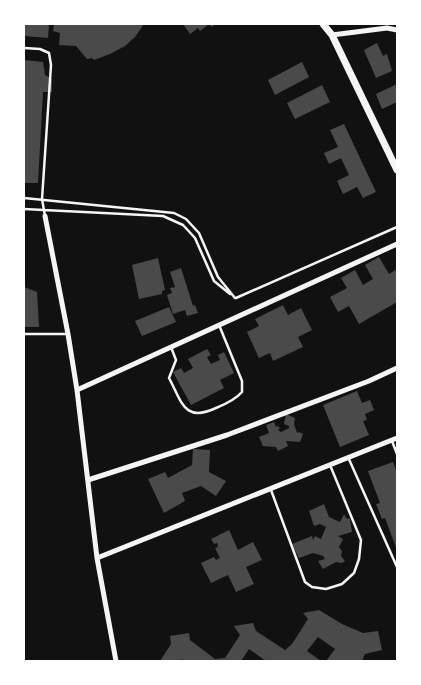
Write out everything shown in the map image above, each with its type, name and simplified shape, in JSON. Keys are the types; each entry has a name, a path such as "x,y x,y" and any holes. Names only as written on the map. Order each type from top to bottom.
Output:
{"street":[{"path":"323,24 332,35 397,170"},
{"path":"332,35 386,28 397,30"},
{"path":"44,213 68,334 77,390 97,558 116,661"},
{"path":"77,390 397,244"},
{"path":"88,480 227,435 369,381 397,368"},
{"path":"97,558 394,439"}],"lane":[{"path":"24,48 40,49 49,53 51,65 42,199 44,213"},
{"path":"24,198 163,211 180,216 186,219 199,233 218,277 235,298"},
{"path":"24,209 44,213 163,216 173,219 183,225 195,238 214,281 235,298"},
{"path":"235,298 397,227"},
{"path":"171,347 176,360 169,378 185,407 191,413 203,415 236,398 242,392 242,381 219,325"},
{"path":"24,334 68,334"},
{"path":"394,439 397,454"},
{"path":"348,457 397,567"},
{"path":"271,488 306,582 312,587 326,589 342,584 354,572 359,559 360,540 330,465"}],"building":[{"path":"24,24 49,24 48,38 24,36"},
{"path":"54,24 144,24 135,37 125,46 94,60 92,58 87,59 76,46 59,45 60,33 53,31"},
{"path":"183,24 209,24 200,31 198,28 190,34"},
{"path":"377,43 383,56 387,54 392,71 376,78 364,50"},
{"path":"24,60 43,62 45,75 52,79 52,92 43,92 38,183 24,183"},
{"path":"302,62 309,77 275,95 268,80"},
{"path":"397,84 397,102 382,109 376,94"},
{"path":"322,85 330,102 295,119 287,103"},
{"path":"344,124 376,192 363,198 357,187 343,194 337,181 349,175 341,158 329,164 324,153 338,147 330,130"},
{"path":"379,257 389,274 397,269 397,302 359,324 349,306 338,312 330,297 347,288 341,278 355,270 363,285 373,279 365,265"},
{"path":"158,258 165,290 162,291 162,294 139,299 132,265"},
{"path":"181,268 193,306 195,305 198,313 187,316 185,310 173,314 167,295 172,293 170,288 175,287 170,272"},
{"path":"24,287 37,292 39,327 24,327"},
{"path":"283,305 288,315 301,308 312,330 298,337 303,347 273,361 270,353 259,358 247,332 259,326 255,319"},
{"path":"169,307 176,322 142,336 135,321"},
{"path":"207,349 211,355 207,357 211,364 220,360 218,355 224,352 234,373 220,380 224,388 191,405 173,372 181,368 184,373 193,368 188,359"},
{"path":"357,391 362,403 370,400 374,410 365,414 367,420 363,421 369,435 340,447 323,405"},
{"path":"286,414 295,418 294,424 297,433 303,434 300,442 286,441 288,446 278,451 276,447 263,446 259,437 269,433 266,425 274,422 281,432 289,428 289,426 284,424"},
{"path":"193,449 210,450 209,472 226,481 216,496 201,486 182,493 185,501 164,513 148,479 165,472 168,478 192,465"},
{"path":"393,462 397,473 397,550 385,518 382,519 376,504 380,503 368,471"},
{"path":"324,504 329,517 340,522 344,514 346,518 350,519 352,532 338,536 343,539 339,547 342,551 341,556 345,561 342,563 336,562 323,569 318,561 325,559 323,556 313,553 299,558 292,544 312,536 313,540 315,536 321,539 326,527 320,524 314,526 309,511"},
{"path":"229,530 238,550 253,542 262,560 246,567 254,584 236,592 228,575 211,583 201,563 214,557 216,560 220,558 215,548 218,547 217,543 214,544 211,539"},
{"path":"319,610 342,624 363,633 378,631 382,650 365,654 362,661 326,661 335,649 318,637 307,651 321,661 266,661 249,649 241,661 184,661 182,659 180,661 160,661 171,644 170,636 189,633 190,640 215,659 225,658 240,635 234,626 253,623 256,631 285,650 292,644 308,619 303,613"}]}
